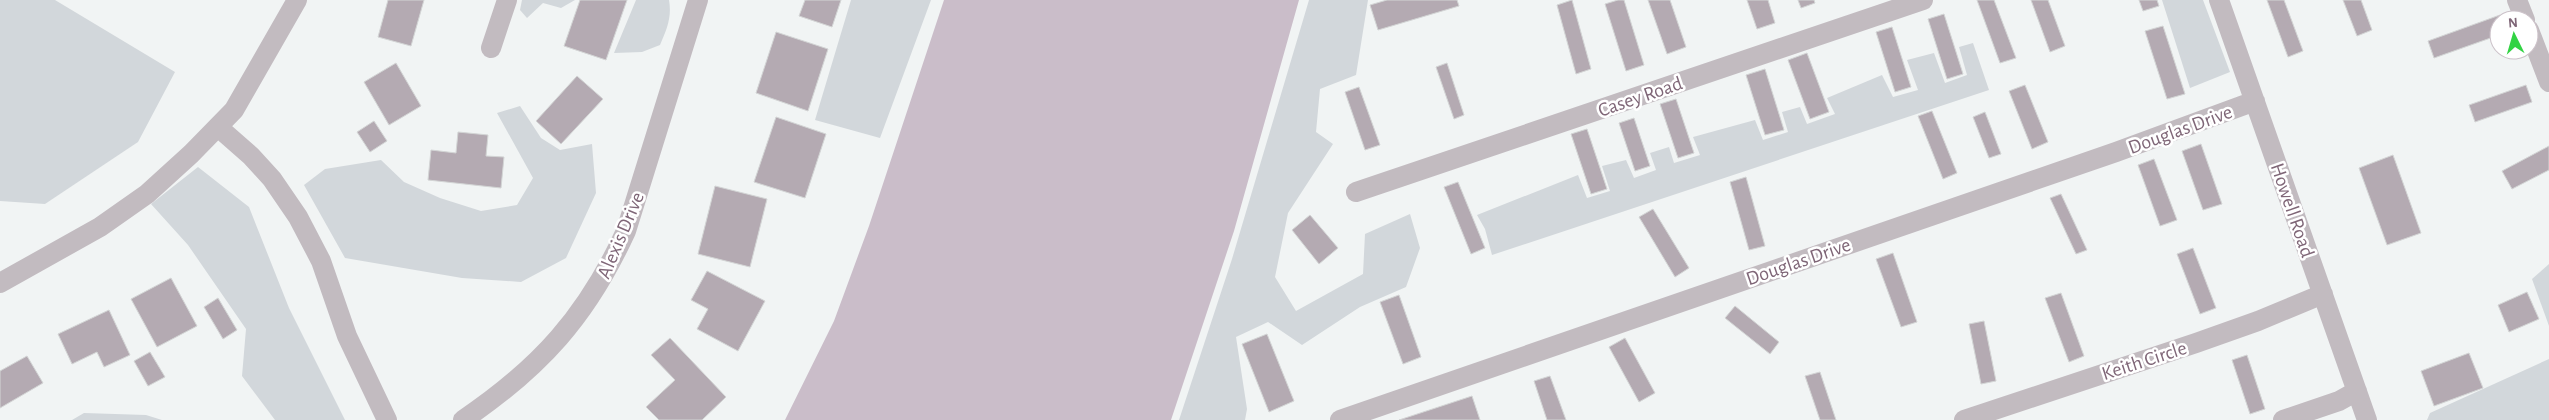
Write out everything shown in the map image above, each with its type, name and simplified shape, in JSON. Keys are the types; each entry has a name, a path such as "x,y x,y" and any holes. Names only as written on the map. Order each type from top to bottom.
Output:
{"street":[{"path":"0,284 84,236 147,194 218,127 234,110 297,0"},
{"path":"491,48 506,0"},
{"name":"Alexis Drive","path":"463,420 529,369 553,346 580,314 611,263 626,231 698,0"},
{"name":"Casey Road","path":"1356,192 1924,0"},
{"name":"Howell Road","path":"2219,0 2366,420"},
{"path":"2539,56 2549,82"},
{"name":"Douglas Drive","path":"1340,420 2116,152 2255,102"},
{"path":"218,127 251,156 272,179 298,217 320,261 347,336 387,420"},
{"name":"Keith Circle","path":"1964,420 1995,416 2258,321 2322,294"},
{"path":"2283,420 2340,402 2357,391"}],"shaded area":[{"path":"0,0 55,0 175,72 138,142 45,204 0,201"},
{"path":"522,0 575,0 561,8 543,3 527,18 520,10"},
{"path":"636,0 669,0 669,17 663,39 660,45 642,52 614,53"},
{"path":"851,0 931,0 880,138 815,120"},
{"path":"944,0 1299,0 1234,231 1171,420 785,420 834,321 869,226"},
{"path":"1309,0 1368,0 1356,75 1320,89 1316,132 1333,144 1288,213 1275,277 1296,311 1363,274 1365,234 1410,214 1420,248 1406,287 1360,307 1302,345 1268,322 1236,337 1247,409 1245,420 1179,420 1232,259"},
{"path":"2162,0 2203,0 2230,72 2190,88"},
{"path":"1973,43 1989,90 1492,255 1485,229 1477,215 1578,175 1587,198 1610,191 1602,166 1626,160 1634,178 1656,170 1650,153 1669,147 1674,163 1700,155 1693,137 1755,120 1763,140 1788,132 1782,112 1800,107 1807,124 1835,114 1827,98 1882,75 1893,97 1918,90 1907,60 1934,53 1945,83 1967,75 1959,47"},
{"path":"520,106 541,138 560,150 592,144 596,193 566,258 521,282 462,278 345,258 304,185 325,169 381,160 404,182 440,198 481,211 517,205 533,178 497,113"},
{"path":"198,167 249,207 289,308 345,420 275,420 242,376 246,329 188,245 151,204"},
{"path":"2549,264 2549,326 2532,279"},
{"path":"2549,359 2549,420 2427,420 2430,413"},
{"path":"84,413 146,415 162,420 72,420"}],"building":[{"path":"388,0 424,0 411,46 378,37"},
{"path":"580,0 627,0 606,60 564,46"},
{"path":"805,0 841,0 832,27 799,16"},
{"path":"1387,0 1457,0 1459,6 1378,30 1370,5"},
{"path":"1572,0 1591,69 1576,74 1557,5"},
{"path":"1624,0 1644,65 1626,71 1605,4"},
{"path":"1648,0 1670,0 1686,47 1667,54"},
{"path":"1747,0 1768,0 1775,23 1757,29"},
{"path":"1798,0 1814,0 1815,3 1801,8"},
{"path":"1977,0 1994,0 2016,58 2000,63"},
{"path":"2031,0 2048,0 2065,46 2050,52"},
{"path":"2139,0 2157,0 2159,6 2143,11"},
{"path":"2267,0 2284,0 2303,51 2288,57"},
{"path":"2343,0 2361,0 2372,30 2357,36"},
{"path":"1944,14 1963,74 1947,79 1928,19"},
{"path":"2489,19 2489,39 2434,58 2428,41"},
{"path":"2163,26 2185,94 2167,99 2145,31"},
{"path":"1892,27 1911,87 1895,92 1876,32"},
{"path":"776,32 828,49 808,111 756,93"},
{"path":"1807,53 1829,112 1810,119 1788,60"},
{"path":"396,63 421,106 389,125 364,82"},
{"path":"1447,63 1464,115 1454,119 1436,67"},
{"path":"1765,69 1784,130 1765,135 1746,75"},
{"path":"577,76 603,99 561,144 536,121"},
{"path":"2025,85 2048,142 2032,149 2009,91"},
{"path":"2526,85 2532,102 2475,122 2469,105"},
{"path":"1359,87 1380,145 1365,150 1345,92"},
{"path":"1676,99 1694,153 1678,158 1660,104"},
{"path":"1932,111 1957,173 1943,179 1918,116"},
{"path":"1985,112 2001,154 1989,158 1973,117"},
{"path":"776,117 826,134 805,198 754,182"},
{"path":"1634,118 1650,166 1635,171 1619,123"},
{"path":"374,121 387,141 370,152 357,132"},
{"path":"1587,129 1607,189 1591,194 1571,134"},
{"path":"458,132 488,135 486,156 504,157 501,188 428,180 431,150 456,153"},
{"path":"2201,144 2222,204 2203,210 2182,151"},
{"path":"2549,146 2549,170 2512,189 2502,171"},
{"path":"2393,155 2421,233 2387,245 2359,168"},
{"path":"2154,159 2177,220 2160,226 2138,165"},
{"path":"1746,177 1765,246 1749,250 1730,182"},
{"path":"1458,182 1485,248 1471,254 1444,187"},
{"path":"715,186 767,199 750,267 698,254"},
{"path":"2061,194 2087,250 2076,254 2050,198"},
{"path":"1653,209 1689,268 1675,277 1639,217"},
{"path":"1310,215 1338,248 1319,264 1292,230"},
{"path":"2193,248 2216,308 2200,314 2177,254"},
{"path":"1893,253 1917,322 1901,327 1876,259"},
{"path":"707,271 765,301 738,351 697,329 708,309 691,300"},
{"path":"171,278 197,326 157,347 131,299"},
{"path":"2527,292 2539,319 2509,332 2498,305"},
{"path":"2061,293 2084,356 2069,362 2045,298"},
{"path":"1399,295 1421,357 1403,364 1380,302"},
{"path":"218,298 237,330 223,339 204,307"},
{"path":"1735,306 1779,342 1770,354 1725,318"},
{"path":"109,310 130,355 104,367 97,352 72,364 58,334"},
{"path":"1984,321 1996,381 1981,384 1969,324"},
{"path":"1267,334 1294,401 1269,412 1242,344"},
{"path":"670,338 726,397 702,420 659,420 646,407 675,380 651,355"},
{"path":"1625,338 1655,393 1639,402 1609,347"},
{"path":"150,352 165,377 148,386 134,361"},
{"path":"2469,353 2483,388 2434,406 2421,371"},
{"path":"2247,355 2265,409 2250,414 2232,360"},
{"path":"27,356 43,383 0,408 0,371"},
{"path":"1820,372 1836,420 1820,420 1805,376"},
{"path":"1550,376 1566,420 1547,420 1534,381"},
{"path":"1472,396 1480,420 1399,420"}]}
